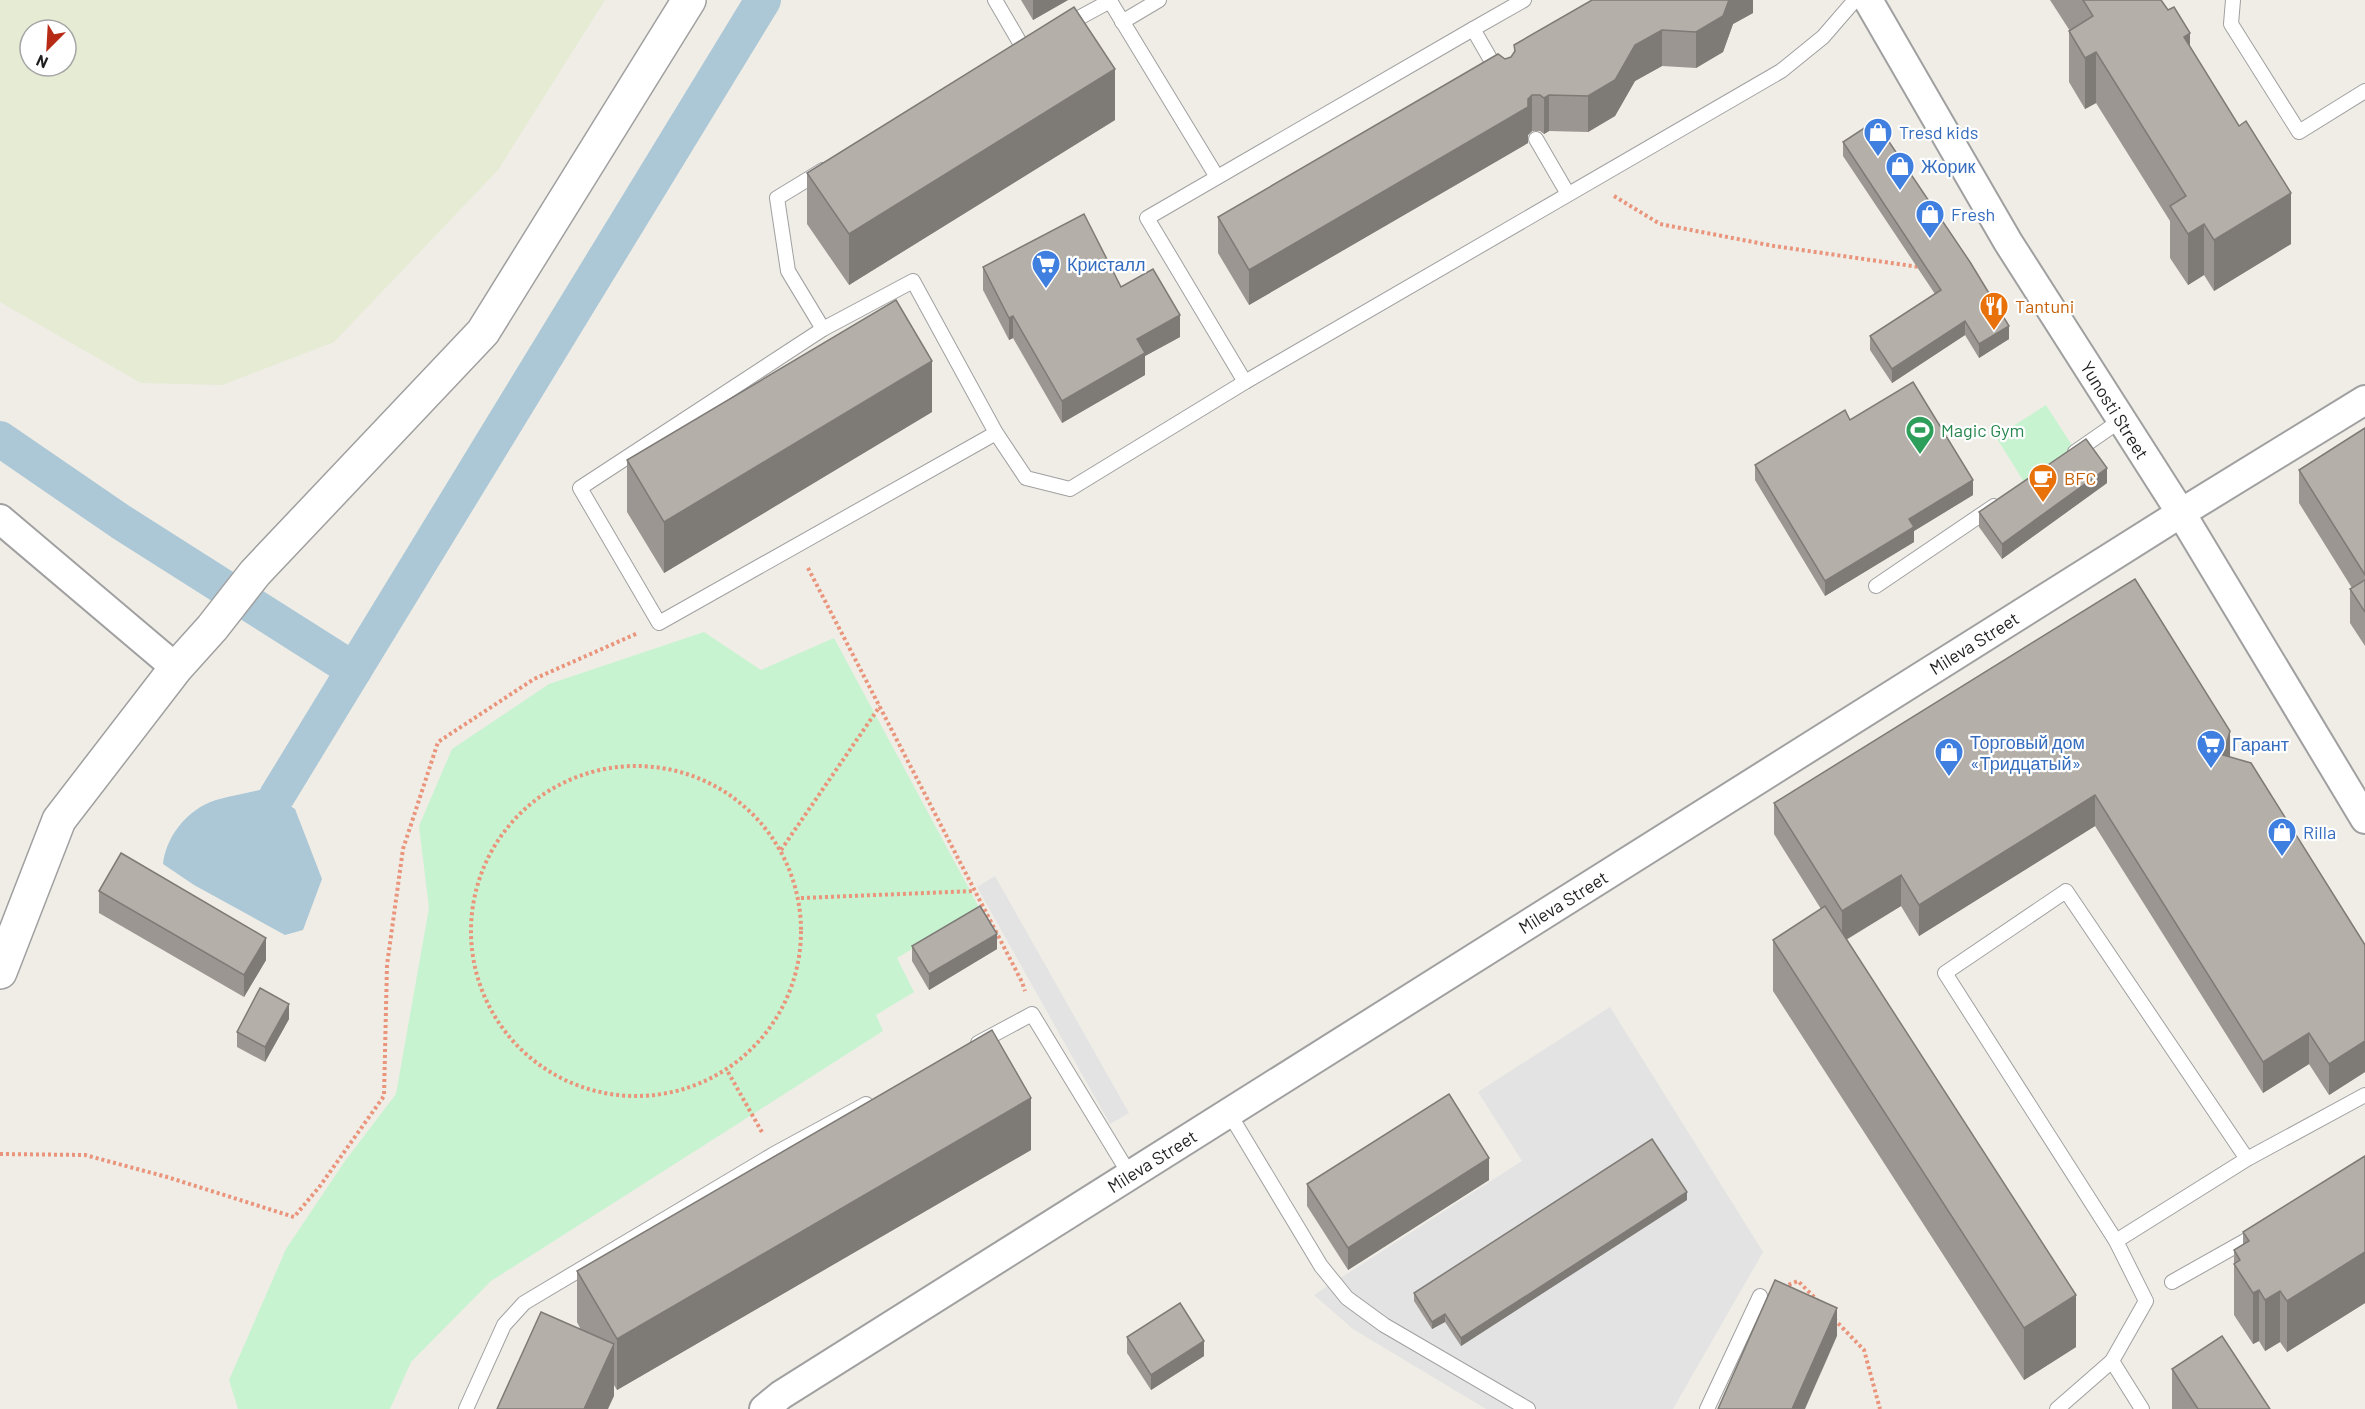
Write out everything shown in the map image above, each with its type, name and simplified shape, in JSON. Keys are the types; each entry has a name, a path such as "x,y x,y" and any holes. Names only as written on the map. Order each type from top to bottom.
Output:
{"street":[{"path":"0,972 59,820 176,668 212,628 255,573 483,332 689,0"},
{"name":"Yunosti Street","path":"1868,0 2008,242 2181,513 2365,819"},
{"name":"Mileva Street","path":"764,1409 781,1395 1130,1175 2181,513 2365,400"},
{"path":"0,519 176,668"}],"lane":[{"path":"995,0 1023,48"},
{"path":"1122,22 1159,0"},
{"path":"1245,382 1147,218 1524,0"},
{"path":"996,433 659,623 580,488 823,329 913,281 996,433 1026,478 1070,489 1245,382 1780,71 1823,37 1855,0"},
{"path":"2233,0 2231,24 2299,132 2365,91"},
{"path":"1052,32 1110,1 1217,177"},
{"path":"1473,29 1506,86"},
{"path":"1536,139 1568,194"},
{"path":"823,329 788,271 777,198 836,162"},
{"path":"2063,460 2121,420"},
{"path":"1876,586 2004,500"},
{"path":"2057,1409 2112,1361 2146,1301 2116,1241 1945,973 2066,891 2247,1159"},
{"path":"970,1047 1032,1014 1130,1175"},
{"path":"2116,1241 2247,1159 2365,1095"},
{"path":"466,1409 504,1325 524,1303 774,1154 877,1098"},
{"path":"1229,1113 1321,1266 1347,1298 1384,1325 1528,1409"},
{"path":"2172,1282 2274,1224"},
{"path":"1707,1409 1760,1296"},
{"path":"2112,1361 2142,1409"}],"path":[{"path":"1592,182 1660,224 1774,246 1922,268"},
{"path":"797,546 1022,982 1032,1014"},
{"path":"0,1154 85,1155 167,1177 294,1217 320,1186 384,1096 387,965 403,849 438,742 534,679 659,623"},
{"path":"781,850 880,706"},
{"path":"625,766 663,768 698,778 731,795 759,820 781,850 801,898 800,957 790,993 772,1025 728,1072 684,1090 647,1096 610,1095 574,1084 542,1067 514,1042 492,1012 477,978 471,941 473,905 482,869 500,837 525,809 554,787 598,771 625,766"},
{"path":"801,898 975,891"},
{"path":"728,1072 774,1154"},
{"path":"1760,1296 1798,1281 1820,1304"},
{"path":"1827,1312 1864,1350 1880,1409"}],"green space":[{"path":"0,0 605,0 498,170 334,342 222,385 141,383 0,302"},
{"path":"2046,405 2075,450 2024,482 1996,437"},
{"path":"704,632 761,670 834,638 980,909 897,958 914,992 876,1015 883,1031 491,1281 411,1362 390,1409 238,1409 229,1380 286,1249 345,1161 396,1094 429,908 419,826 452,749 549,684"}],"shaded area":[{"path":"995,876 1129,1113 1110,1124 977,887"},
{"path":"1610,1007 1763,1252 1673,1409 1486,1409 1353,1329 1314,1295 1522,1161 1478,1092"}],"water":[{"path":"263,789 295,809 322,879 303,930 285,935 194,885 163,864 171,838 182,822 196,810 217,800"}],"building":[{"path":"1592,0 1729,0 1723,16 1696,32 1662,30 1635,45 1615,80 1588,96 1549,95 1544,98 1540,95 1532,95 1528,99 1528,107 1249,270 1218,217 1498,54 1505,59 1511,57 1515,51 1514,45"},
{"path":"2083,0 2161,0 2168,10 2174,7 2190,33 2184,37 2239,126 2246,121 2291,193 2214,240 2204,224 2188,234 2170,206 2186,196 2096,52 2085,58 2069,31 2093,16"},
{"path":"1074,7 1115,69 849,234 807,173"},
{"path":"1875,121 1970,262 2009,326 1979,344 1965,321 1892,369 1870,336 1941,290 1843,142"},
{"path":"1084,214 1121,287 1153,269 1180,315 1137,339 1145,353 1062,401 1013,316 1009,318 983,267"},
{"path":"896,300 932,361 664,522 627,460"},
{"path":"1913,382 1973,480 1909,519 1914,527 1825,581 1755,465 1845,410 1850,420"},
{"path":"2365,428 2365,575 2299,470"},
{"name":"BFC","path":"2086,439 2107,468 2002,544 1979,512"},
{"path":"2135,579 2230,731 2223,755 2251,763 2365,945 2365,1041 2329,1064 2309,1033 2263,1062 2095,795 1919,905 1901,875 1842,911 1774,803"},
{"path":"2365,580 2365,612 2350,589"},
{"path":"121,853 266,938 244,975 99,891"},
{"path":"980,906 997,934 929,974 912,946"},
{"path":"1825,906 2076,1295 2024,1328 1773,940"},
{"path":"260,988 289,1004 265,1047 237,1032"},
{"path":"992,1030 1031,1098 617,1339 577,1271"},
{"path":"1449,1094 1489,1158 1348,1248 1307,1184"},
{"path":"1652,1139 1687,1192 1461,1338 1445,1314 1432,1322 1414,1293"},
{"path":"2365,1156 2365,1252 2287,1301 2280,1291 2265,1300 2259,1290 2253,1293 2234,1264 2240,1260 2234,1250 2249,1241 2243,1232"},
{"path":"1775,1280 1837,1308 1792,1409 1718,1409"},
{"path":"1180,1303 1204,1341 1151,1375 1127,1337"},
{"path":"541,1312 614,1344 584,1409 497,1409"},
{"path":"2222,1336 2270,1409 2198,1409 2172,1369"}],"waterway":[{"path":"277,796 763,0"},
{"path":"0,439 121,522 354,670"}],"place":[{"name":"Tresd kids","path":"1878,158"},
{"name":"Жорик","path":"1900,192"},
{"name":"Fresh","path":"1930,240"},
{"name":"Кристалл","path":"1046,290"},
{"name":"Tantuni","path":"1994,332"},
{"name":"Magic Gym","path":"1920,456"},
{"name":"BFC","path":"2043,504"},
{"name":"Гарант","path":"2211,770"},
{"name":"Торговый дом «Тридцатый»","path":"1949,778"},
{"name":"Rilla","path":"2282,858"}]}
